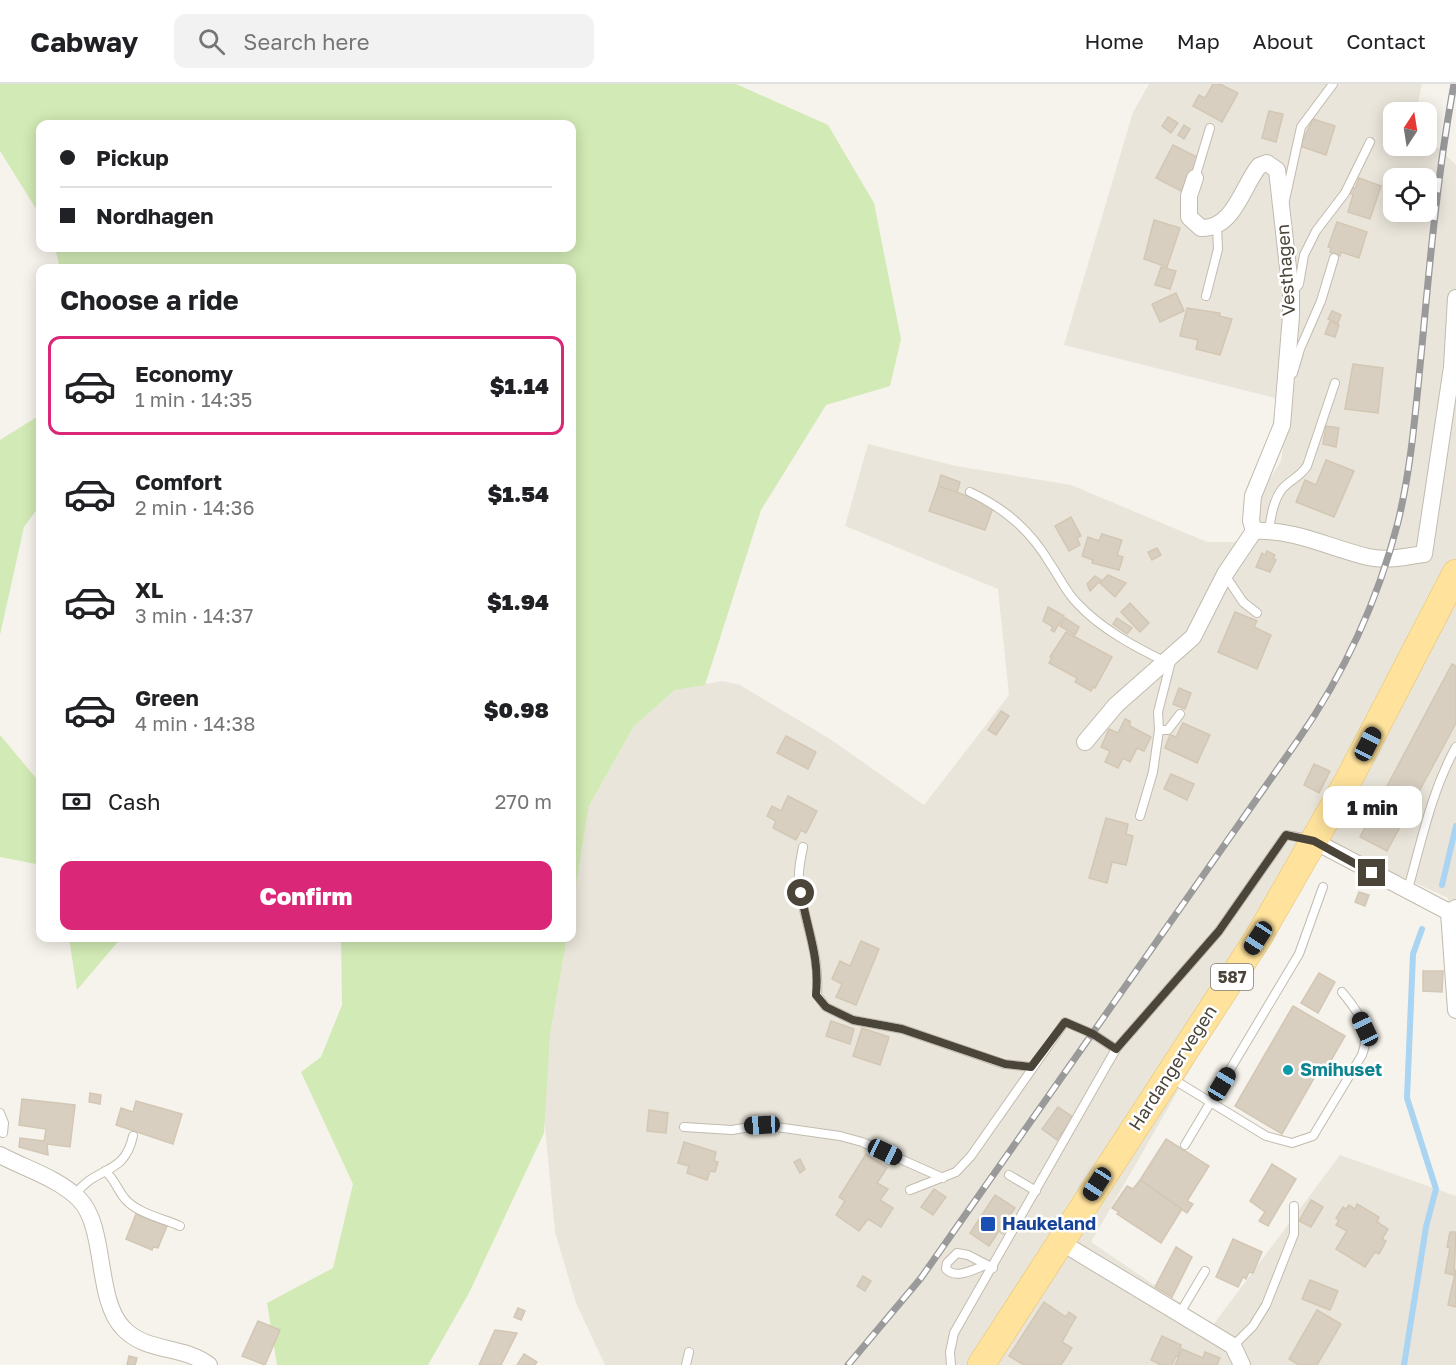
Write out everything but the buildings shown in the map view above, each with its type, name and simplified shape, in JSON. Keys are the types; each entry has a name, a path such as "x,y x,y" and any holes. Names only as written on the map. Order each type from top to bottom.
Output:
{"main road":[{"name":"Hardangervegen","path":"981,1365 1059,1241 1258,938 1348,781 1456,573"}],"street":[{"name":"Vesthagen","path":"1218,226 1244,193 1259,166 1267,163 1277,170 1291,294 1279,436 1253,496 1251,521 1262,531"},
{"path":"1195,178 1189,196 1189,217 1201,228 1218,226"},
{"path":"1085,742 1116,705 1192,637 1200,626 1224,574 1262,531 1286,532 1370,557 1388,559 1424,554 1452,367 1456,298"},
{"path":"1314,841 1453,910 1456,1010"},
{"path":"0,1155 49,1179 81,1201 90,1218 110,1305 121,1327 149,1345 196,1355 209,1365"},
{"path":"1059,1241 1233,1346 1242,1365"}],"lane":[{"path":"1282,214 1301,127 1333,84"},
{"path":"1195,178 1210,128"},
{"path":"1291,294 1299,284 1301,264 1316,231 1345,193 1370,142"},
{"path":"1206,296 1218,249 1218,226"},
{"path":"1285,384 1292,377 1300,349 1321,301 1334,258"},
{"path":"1262,531 1282,489 1302,474 1307,466 1335,383"},
{"path":"970,492 1020,522 1035,539 1077,604 1138,649 1169,659 1158,712 1159,730 1153,772 1140,816"},
{"path":"1224,574 1243,602 1257,613"},
{"path":"1159,730 1168,730 1180,714"},
{"path":"1408,889 1428,808 1437,784 1456,747"},
{"path":"951,1365 950,1352 954,1333 989,1267 1036,1191 1116,1049 1219,931 1286,835 1314,841"},
{"path":"802,847 798,878 815,947 818,973 816,995 826,1007 853,1020 902,1029 1005,1064 1031,1067"},
{"path":"1185,1145 1299,954 1323,887"},
{"path":"1168,1076 1266,1136 1292,1143 1313,1136 1362,1055 1367,1041 1356,1010 1342,992"},
{"path":"910,1190 956,1172 971,1156 1031,1067 1065,1022 1093,1034 1116,1049"},
{"path":"0,1113 4,1123 3,1133"},
{"path":"684,1127 732,1130 762,1125 840,1136 862,1142 943,1178"},
{"path":"75,1195 88,1179 125,1159 133,1136"},
{"path":"105,1171 113,1178 128,1202 144,1212 180,1226"},
{"path":"1009,1175 1036,1191"},
{"path":"1233,1346 1253,1326 1266,1305 1294,1234 1294,1206"},
{"path":"1180,1313 1205,1271"},
{"path":"686,1365 689,1352"}],"shaded area":[{"path":"1149,84 1422,84 1418,102 1383,102 1383,156 1437,156 1437,147 1456,165 1456,992 1448,898 1322,840 1091,1242 1213,1325 1340,1155 1456,1196 1456,1365 605,1365 576,1303 555,1232 544,1117 550,1035 566,942 576,942 576,886 589,806 634,726 675,690 722,681 740,685 830,739 924,805 1009,695 998,589 845,526 868,444 956,466 1071,485 1207,542 1248,542 1263,490 1281,461 1287,421 1287,401 1064,345 1133,112"}],"green space":[{"path":"0,84 736,84 828,125 874,203 901,339 890,386 826,405 761,510 705,685 675,690 634,726 589,806 576,886 576,264 59,264 56,252 576,252 576,120 36,120 36,209 0,151"},
{"path":"36,418 36,510 24,527 0,635 0,440"},
{"path":"0,735 36,778 36,864 0,857"},
{"path":"70,942 118,942 77,990"},
{"path":"341,942 566,942 550,1035 544,1133 469,1293 428,1365 277,1365 267,1303 333,1268 353,1184 301,1072 321,1057 342,1005"}],"waterway":[{"path":"1442,885 1456,826"},
{"path":"1404,1365 1426,1227 1436,1189 1407,1098 1413,954 1422,929"}],"railway":[{"path":"848,1365 921,1278 1298,740 1315,715 1358,636 1390,551 1407,478 1435,215 1454,84"}],"place":[{"name":"Smihuset","path":"1288,1070"},
{"name":"Haukeland","path":"988,1224"}],"route":[{"path":"801,893 815,947 818,973 816,995 826,1007 853,1020 902,1029 1005,1064 1031,1067 1065,1022 1093,1034 1116,1049 1219,931 1286,835 1314,841 1372,873"}]}
